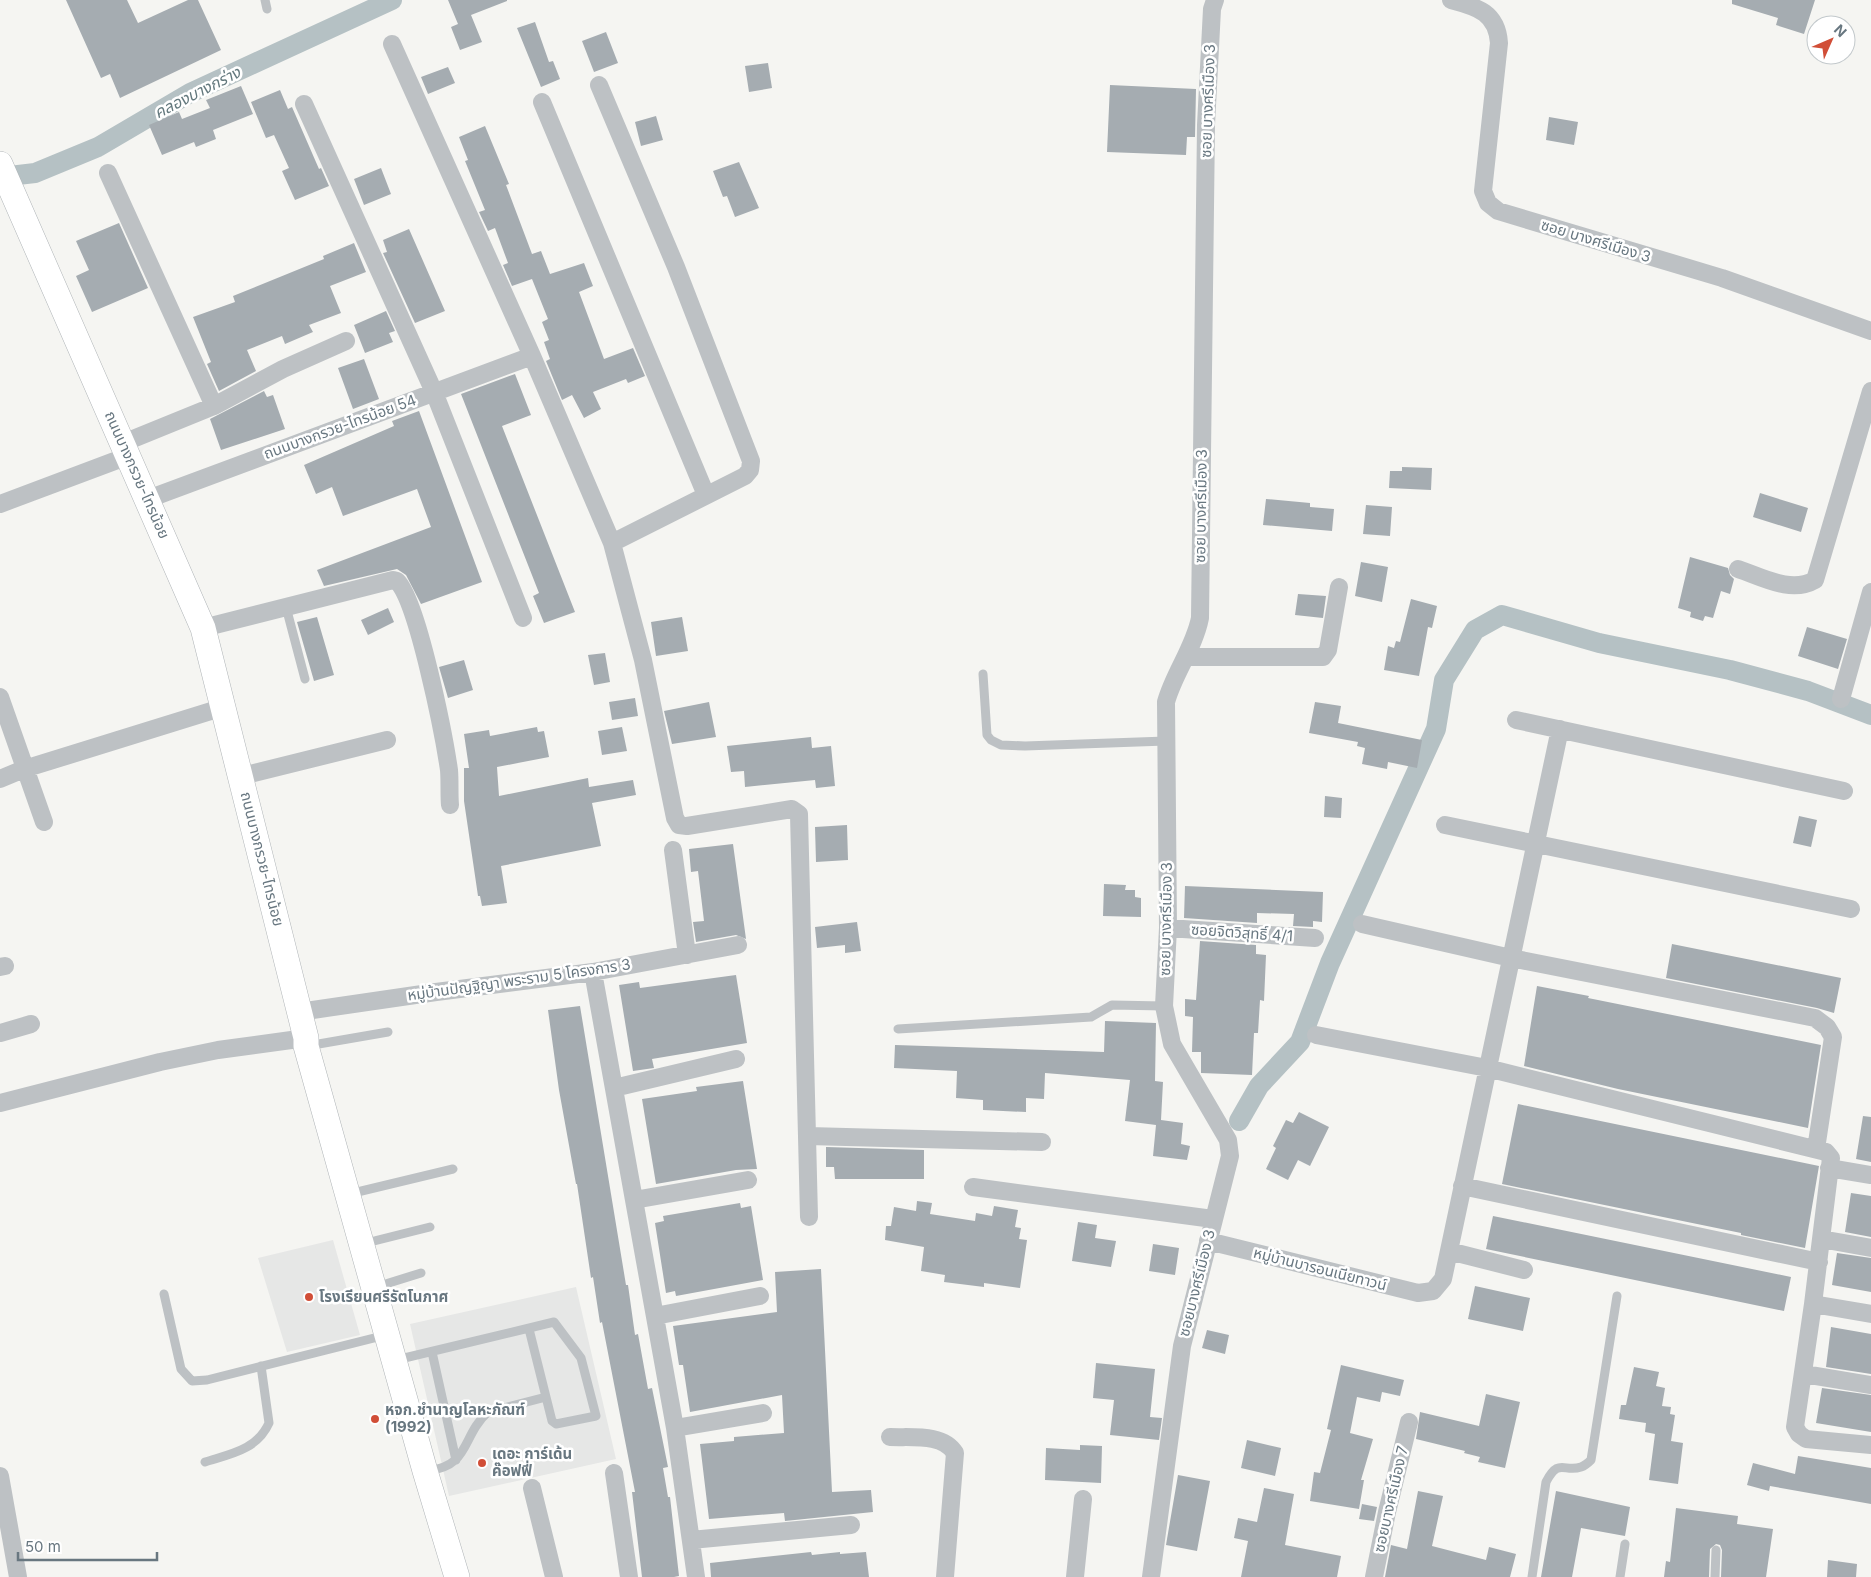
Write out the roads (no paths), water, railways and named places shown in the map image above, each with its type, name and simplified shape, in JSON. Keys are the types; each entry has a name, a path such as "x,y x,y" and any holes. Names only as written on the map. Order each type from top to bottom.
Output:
{"main road":[{"name":"ถนนบางกรวย-ไทรน้อย","path":"0,164 203,628 242,776 306,1042 425,1472 457,1577"}],"street":[{"name":"ซอย บางศรีเมือง 3","path":"1164,1006 1168,928 1166,702 1173,680 1197,633 1200,618 1206,125 1212,9 1215,0"},
{"name":"ซอย บางศรีเมือง 3","path":"1451,0 1482,11 1493,19 1498,28 1499,43 1482,191 1488,203 1498,211 1722,278 1871,331"},
{"path":"392,44 532,356 612,543 643,660 675,818 679,825 687,826 792,809 799,814 809,1217"},
{"path":"599,85 676,267 750,461 750,470 745,476 612,543"},
{"path":"542,102 706,495"},
{"path":"304,104 434,392 523,618"},
{"path":"108,173 214,406"},
{"path":"0,504 125,450 214,406 282,369 346,341"},
{"name":"ถนนบางกรวย-ไทรน้อย 54","path":"148,499 532,356"},
{"path":"1738,569 1792,586 1808,584 1815,580 1871,391"},
{"path":"203,628 393,580 400,584 420,635 445,748 449,773 450,805"},
{"path":"1186,657 1323,657 1328,650 1339,587"},
{"path":"1841,699 1871,592"},
{"path":"0,697 44,822"},
{"path":"0,779 24,768 224,707"},
{"path":"1516,720 1844,791"},
{"path":"1524,1270 1449,1251 1560,730"},
{"path":"242,776 388,740"},
{"path":"1445,825 1851,909"},
{"path":"673,850 687,955"},
{"path":"1362,924 1511,958 1815,1018 1827,1027 1833,1037 1816,1149"},
{"name":"ซอยจิตวิสุทธิ์ 4/1","path":"1168,928 1315,938"},
{"name":"หมู่บ้านปัญฐิญา พระราม 5 โครงการ 3","path":"299,1012 593,972 738,945"},
{"path":"593,972 675,1428 696,1577"},
{"name":"ซอยบางศรีเมือง 3","path":"1151,1577 1182,1346 1230,1156 1228,1140 1172,1044 1164,1006"},
{"path":"0,1033 31,1024"},
{"path":"1316,1035 1487,1068 1826,1152 1830,1158 1822,1239 1795,1427 1799,1434 1806,1438 1871,1445"},
{"path":"0,1103 179,1058 306,1042"},
{"path":"614,1088 736,1060"},
{"path":"808,1136 1042,1142"},
{"path":"1829,1168 1871,1175"},
{"path":"634,1200 748,1180"},
{"path":"1462,1186 1819,1262"},
{"path":"973,1187 1213,1219"},
{"path":"1822,1239 1871,1248"},
{"name":"หมู่บ้านบารอนเนียทาวน์","path":"1208,1241 1418,1293 1433,1291 1443,1279 1449,1251"},
{"path":"655,1316 760,1296"},
{"path":"1813,1304 1871,1314"},
{"path":"1804,1374 1871,1385"},
{"path":"675,1428 762,1413"},
{"name":"ซอยบางศรีเมือง 7","path":"1374,1577 1387,1512 1409,1422"},
{"path":"890,1437 940,1440 950,1444 955,1453 945,1577"},
{"path":"614,1473 629,1577"},
{"path":"0,1476 18,1577"},
{"path":"532,1488 554,1577"},
{"path":"1076,1577 1083,1499"},
{"path":"691,1540 851,1525"}],"lane":[{"path":"286,606 305,679"},
{"path":"983,674 987,735 991,740 1001,744 1025,746 1166,741"},
{"path":"898,1028 1091,1017 1112,1005 1164,1006"},
{"path":"306,1042 388,1032"},
{"path":"348,1194 453,1169"},
{"path":"362,1244 430,1227"},
{"path":"374,1287 421,1273"},
{"path":"164,1294 181,1369 192,1381 207,1380 387,1335"},
{"path":"1532,1577 1546,1482 1551,1472 1561,1466 1581,1467 1591,1460 1617,1296"},
{"path":"394,1361 556,1322 582,1358 596,1416 556,1424 552,1421 529,1329"},
{"path":"432,1352 456,1460"},
{"path":"205,1462 243,1450 256,1442 267,1428 269,1423 261,1366"},
{"path":"425,1472 443,1469 456,1460 481,1418 488,1412 546,1397"},
{"path":"1620,1577 1625,1544"},
{"path":"1715,1577 1716,1550"}],"waterway":[{"name":"คลองบางกร่าง","path":"0,177 35,173 98,147 190,93 392,0"},
{"path":"1239,1121 1259,1086 1300,1042 1330,963 1436,729 1444,680 1475,630 1502,615 1599,643 1730,670 1808,691 1871,715"}],"place":[{"name":"โรงเรียนศรีรัตโนภาศ","path":"309,1297"},
{"name":"หจก.ชำนาญโลหะภัณฑ์ (1992)","path":"375,1419"},
{"name":"เดอะ การ์เด้น ค๊อฟฟี่","path":"482,1463"}]}
